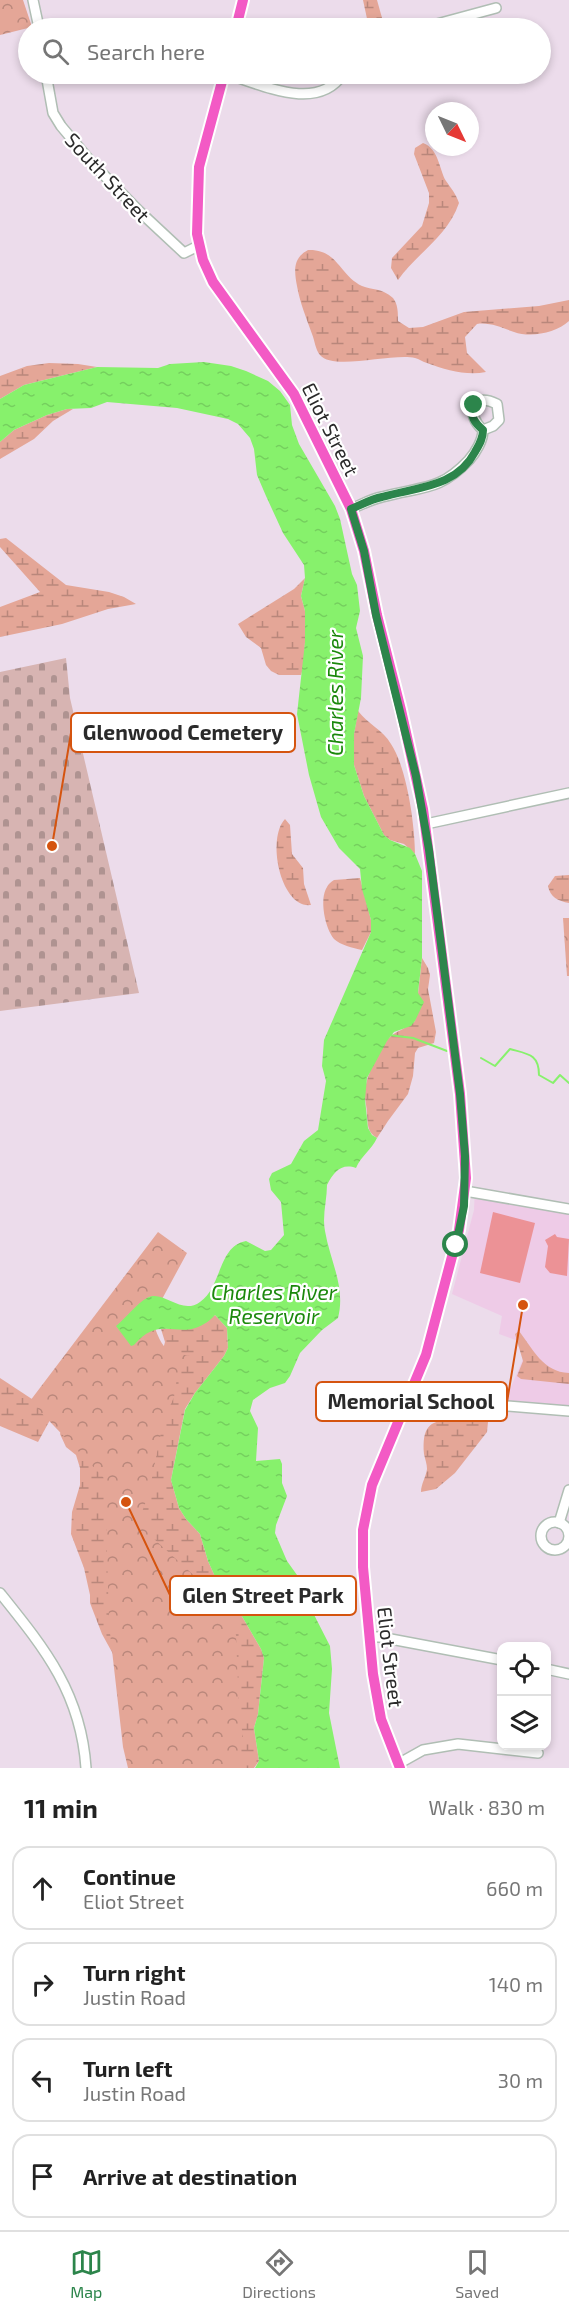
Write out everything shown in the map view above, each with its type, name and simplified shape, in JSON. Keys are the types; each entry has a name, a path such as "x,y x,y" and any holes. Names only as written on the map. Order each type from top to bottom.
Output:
{"main road":[{"path":"238,18 243,0"},
{"name":"Eliot Street","path":"222,84 199,167 197,234 203,260 213,282 294,394 351,509 364,551 426,824 460,1094 465,1156 465,1191 459,1230 426,1355 376,1474 366,1508 362,1541 370,1637 381,1719 399,1766"}],"street":[{"path":"33,0 37,18"},
{"path":"459,18 496,8"},
{"name":"South Street","path":"48,84 53,113 71,140 139,211 184,253 200,245"},
{"path":"260,84 291,93 307,94 322,92 336,84"},
{"path":"351,509 380,497 443,483 456,474 472,456 483,437 483,430"},
{"path":"426,824 569,793"},
{"path":"465,1191 569,1209"},
{"path":"411,1395 435,1400 569,1411"},
{"path":"559,1523 569,1490"},
{"path":"0,1593 52,1660 68,1693 80,1726 86,1768"},
{"path":"370,1637 497,1658"},
{"path":"551,1670 569,1674"},
{"path":"399,1766 423,1750 458,1744 538,1753"}],"shaded area":[{"path":"475,1187 569,1204 569,1406 505,1401 529,1345 499,1334 502,1316 452,1294 474,1210"},
{"path":"493,1212 535,1223 520,1283 480,1273"},
{"path":"555,1234 557,1237 569,1239 567,1276 550,1273 545,1267 548,1246 545,1240"}],"green space":[{"path":"0,0 23,0 29,18 18,18 18,30 0,35"},
{"path":"363,0 377,0 382,18 367,18"},
{"path":"423,143 425,156 436,156 446,181 459,203 448,225 398,280 391,268 392,258 422,226 429,203 429,193 414,154 415,148"},
{"path":"308,250 326,254 354,281 393,298 398,312 398,321 409,328 423,327 464,312 539,306 569,300 569,321 557,329 535,334 521,334 491,325 477,324 465,337 467,353 486,372 456,372 415,358 405,357 350,362 327,360 317,350 298,292 296,265 303,253"},
{"path":"49,363 97,367 24,385 0,399 0,376 27,366"},
{"path":"67,409 73,409 53,421 34,439 0,459 0,442 14,430"},
{"path":"6,538 66,585 109,592 136,604 108,609 62,624 0,637 0,607 40,592 0,547 0,539"},
{"path":"305,578 301,596 305,611 304,665 301,675 279,675 266,665 261,648 246,637 238,624 294,589"},
{"path":"66,658 70,698 139,993 0,1011 0,672"},
{"path":"358,711 384,735 397,754 409,798 415,854 404,844 390,840 384,835 364,796 354,765 354,734"},
{"path":"285,819 290,825 292,854 303,868 304,884 311,905 300,903 292,896 280,871 277,841 279,829"},
{"path":"569,875 569,903 555,898 548,886 555,876"},
{"path":"360,878 371,920 371,932 362,950 343,945 334,939 328,928 323,906 327,886 331,882"},
{"path":"563,918 569,918 569,976 567,976"},
{"path":"422,958 430,975 428,989 436,1032 434,1043 418,1048 415,1053 413,1076 408,1094 377,1138 371,1133 368,1125 366,1084 380,1050 388,1039 415,1021"},
{"path":"158,1232 187,1253 161,1301 153,1322 161,1341 170,1352 190,1356 178,1371 174,1397 163,1422 149,1493 142,1512 153,1538 200,1581 230,1615 236,1635 239,1711 243,1737 240,1746 239,1768 128,1768 123,1747 109,1624 105,1479 30,1401"},
{"path":"215,1315 227,1328 228,1348 185,1409 171,1480 179,1508 200,1534 217,1581 232,1599 264,1658 258,1714 254,1728 259,1761 254,1768 234,1768 113,1654 102,1634 90,1603 84,1568 71,1534 72,1512 80,1485 80,1468 76,1455 66,1447 60,1434 63,1425 158,1368 165,1342 161,1329 196,1327"},
{"path":"519,1331 545,1364 560,1372 569,1373 569,1384 521,1379 517,1376 523,1361 515,1334"},
{"path":"0,1378 38,1403 50,1420 38,1442 0,1426"},
{"path":"477,1414 488,1422 487,1432 455,1473 436,1489 421,1492 427,1469 424,1442 428,1427 439,1421 466,1422"}],"water":[{"name":"Charles River Reservoir","path":"204,362 246,371 268,381 280,391 290,405 292,425 299,444 335,506 352,574 357,585 360,611 356,628 363,656 361,698 354,734 354,765 364,796 384,835 410,848 422,871 422,958 418,993 424,1002 411,1026 394,1032 387,1041 367,1078 365,1099 368,1128 377,1138 356,1168 346,1167 338,1170 327,1185 324,1225 339,1285 338,1318 322,1330 300,1353 285,1383 270,1388 253,1400 250,1411 258,1428 256,1461 280,1459 282,1464 282,1483 287,1496 275,1533 287,1561 302,1582 305,1597 330,1646 332,1669 329,1713 340,1768 255,1768 259,1761 254,1728 258,1714 264,1658 232,1599 217,1581 200,1534 179,1508 171,1480 185,1410 195,1393 224,1356 228,1348 227,1328 215,1315 195,1328 152,1331 131,1346 116,1326 139,1304 153,1296 186,1306 200,1302 213,1287 225,1259 237,1244 246,1241 265,1251 271,1250 284,1235 281,1202 271,1190 269,1179 272,1173 291,1164 304,1141 318,1130 326,1081 322,1066 324,1040 371,932 371,920 362,889 360,869 339,848 321,817 309,775 297,714 305,642 305,611 301,596 305,578 304,565 283,533 257,475 254,449 250,438 238,424 228,419 177,408 107,402 91,408 67,409 47,415 14,430 0,442 0,399 24,385 97,367 158,368 170,364"}],"waterway":[{"path":"389,1035 413,1038 447,1051"},
{"path":"481,1058 495,1066 510,1049 522,1052 535,1059 539,1075 553,1083 560,1075 569,1083"}],"place":[{"name":"Glenwood Cemetery","path":"52,846"},
{"name":"Memorial School","path":"523,1305"},
{"name":"Glen Street Park","path":"126,1502"}],"route":[{"path":"456,1245 464,1206 465,1156 460,1094 426,824 391,668 376,615 364,551 351,509 380,497 443,483 456,474 472,456 483,437 483,430 472,418 471,411 474,405"}],"water label":[{"name":"Charles River","path":"334,693"}]}
